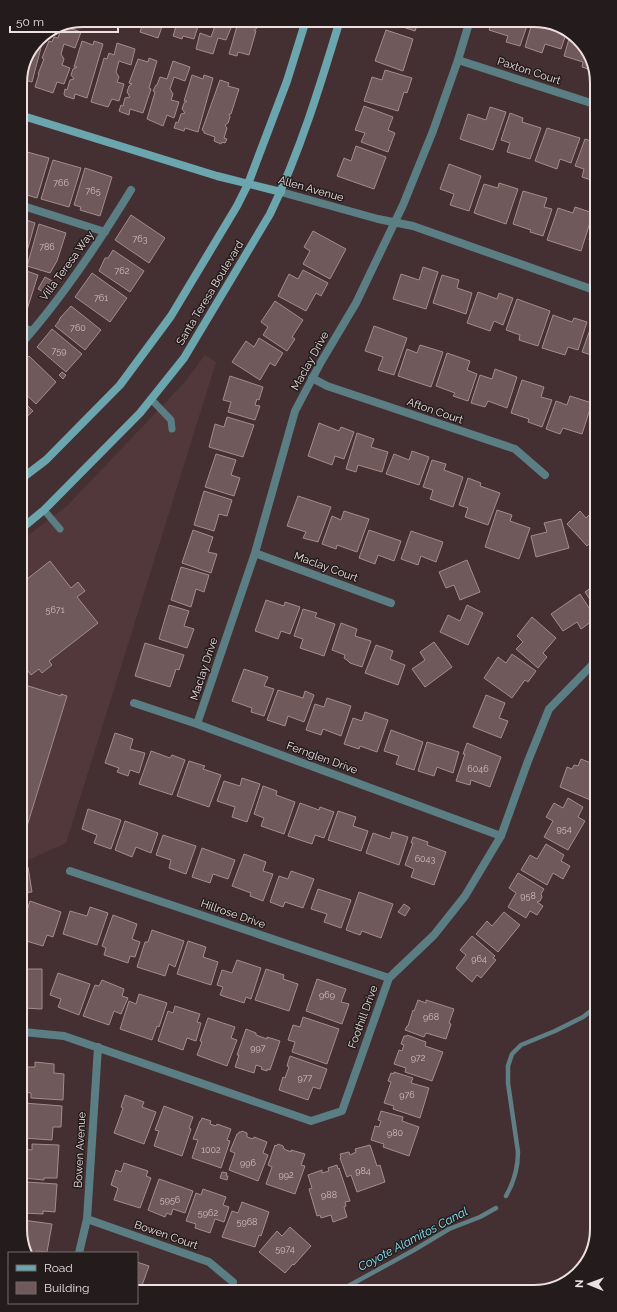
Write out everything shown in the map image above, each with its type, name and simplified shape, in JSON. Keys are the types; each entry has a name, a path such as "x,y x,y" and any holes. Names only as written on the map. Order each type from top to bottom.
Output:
{"main road":[{"name":"Santa Teresa Boulevard","path":"27,474 46,460 120,384 171,316 237,206 248,184 287,81 304,27"},
{"name":"Santa Teresa Boulevard","path":"27,523 44,510 140,413 184,358 270,214 281,192 317,95 338,27"},
{"name":"Allen Avenue","path":"27,117 217,176 281,192"}],"street":[{"name":"Maclay Drive","path":"197,724 254,553 295,411 312,378 356,302 403,205 433,131 468,27"},
{"name":"Paxton Court","path":"458,60 590,103"},
{"name":"Villa Teresa Way","path":"27,337 69,284 105,232 130,190"},
{"name":"Allen Avenue","path":"281,192 370,217 412,226 590,289"},
{"name":"Villa Teresa Way","path":"27,207 105,232"},
{"path":"27,330 32,331"},
{"name":"Afton Court","path":"312,378 327,386 515,449 546,475"},
{"name":"Maclay Court","path":"254,553 391,603"},
{"name":"Foothill Drive","path":"27,1032 64,1036 312,1121 342,1111 389,978 434,935 465,896 501,836 548,709 590,667"},
{"name":"Fernglen Drive","path":"134,703 197,724 501,836"},
{"name":"Hillrose Drive","path":"70,870 389,978"},
{"name":"Bowen Avenue","path":"79,1252 87,1219 98,1047"},
{"name":"Bowen Court","path":"87,1219 209,1262 233,1282"}],"lane":[{"path":"151,399 171,420 172,430"},
{"path":"44,510 60,529"}],"shaded area":[{"path":"205,355 216,362 66,843 27,861 27,536 68,505 184,383"}],"building":[{"path":"142,27 162,27 158,38 140,32"},
{"path":"176,27 198,27 194,39 183,36 182,39 173,36"},
{"path":"215,27 231,27 226,40 218,38 213,54 196,49 200,33 211,37"},
{"path":"237,27 257,27 254,30 256,31 249,55 238,52 237,56 229,54"},
{"path":"403,27 416,27 415,31"},
{"path":"490,27 527,27 520,46 506,42 508,36 489,30"},
{"path":"531,27 552,30 565,37 561,49 545,44 542,53 525,47"},
{"path":"70,28 81,32 75,48 64,44 61,54 64,59 62,65 70,68 64,84 57,82 53,93 35,87 44,59 42,58 49,41 52,42 54,37 58,38 60,32"},
{"path":"386,30 413,39 403,71 375,61"},
{"path":"569,40 581,52 588,69 582,67 583,62 564,56"},
{"path":"82,41 93,45 94,41 103,44 87,98 75,94 74,99 65,96 64,94 70,80 74,79 71,75 73,69 77,67 74,67"},
{"path":"117,43 135,49 131,65 119,61 116,72 119,77 117,82 124,84 119,101 112,99 108,107 91,102 104,58 107,59 109,53 114,55"},
{"path":"41,46 32,82 27,81 29,69 33,58"},
{"path":"149,58 157,61 149,88 151,89 143,113 130,109 129,115 119,111 121,105 123,106 125,98 130,97 127,92 129,86 132,84 129,83 138,59 148,62"},
{"path":"173,61 190,67 185,81 174,77 170,89 173,94 171,100 179,102 174,118 167,115 163,126 147,119 155,92 153,91 160,77 167,79"},
{"path":"385,70 412,78 407,93 404,92 398,111 364,101 372,77 382,80"},
{"path":"192,75 203,79 204,75 213,78 198,132 185,128 184,131 174,128 176,122 178,123 181,114 185,113 182,109 184,103 187,101 184,101"},
{"path":"220,80 229,83 228,86 239,89 231,114 229,114 230,117 228,123 225,125 227,128 224,138 227,139 225,143 222,142 221,144 214,141 215,137 204,133 202,130"},
{"path":"364,106 393,117 388,130 395,133 388,152 361,142 365,133 355,130"},
{"path":"490,107 506,112 493,150 460,139 468,114 486,120"},
{"path":"510,113 523,118 522,122 541,128 530,159 507,152 510,143 501,140"},
{"path":"547,128 580,138 571,163 560,159 557,169 535,161"},
{"path":"585,139 590,141 590,180 582,177 584,169 575,166"},
{"path":"356,146 386,157 374,189 337,176 344,158 351,161"},
{"path":"27,152 49,158 37,198 27,195"},
{"path":"53,160 81,168 69,207 41,199"},
{"path":"449,164 481,176 469,211 450,205 454,194 440,189"},
{"path":"85,168 112,177 100,216 80,210 81,207 74,205"},
{"path":"499,183 518,189 506,224 474,213 484,184 498,188"},
{"path":"523,191 547,198 544,207 552,209 543,236 513,224"},
{"path":"575,207 590,212 590,222 581,251 547,240 558,208 573,213"},
{"path":"131,215 165,238 149,263 115,240"},
{"path":"27,220 35,223 27,251"},
{"path":"39,224 66,233 57,261 50,273 27,266"},
{"path":"313,231 346,249 330,279 303,264 310,251 304,247"},
{"path":"113,250 144,271 130,292 99,271 105,258 108,258"},
{"path":"423,267 438,272 426,309 393,299 401,274 419,280"},
{"path":"303,270 328,283 321,296 316,293 306,311 278,296 289,274 298,279"},
{"path":"27,271 38,275 27,310"},
{"path":"92,273 127,298 110,322 75,297"},
{"path":"442,275 459,280 457,288 472,293 466,314 433,303"},
{"path":"45,277 56,283 49,295 38,289"},
{"path":"478,292 497,299 499,293 513,298 503,325 494,321 490,331 467,323"},
{"path":"517,299 550,311 538,346 519,340 520,335 506,330"},
{"path":"275,301 303,320 292,337 295,339 287,351 263,335 268,327 261,322"},
{"path":"71,306 101,330 85,350 55,326"},
{"path":"553,315 572,322 574,318 587,322 578,350 568,347 565,355 542,348"},
{"path":"374,326 407,338 394,375 378,370 383,357 365,351"},
{"path":"52,329 82,354 66,372 37,347"},
{"path":"590,330 590,355 582,352"},
{"path":"259,338 283,353 275,366 270,363 260,380 232,362 246,341 254,347"},
{"path":"420,345 443,352 431,387 398,376 407,349 417,353"},
{"path":"447,353 470,361 467,370 477,374 468,401 453,396 455,393 436,386"},
{"path":"29,356 56,382 36,404 27,396 27,358"},
{"path":"495,369 517,377 507,408 488,401 485,407 471,403 480,375 492,379"},
{"path":"62,372 66,375 63,379 59,375"},
{"path":"230,376 263,387 259,400 257,399 255,405 260,406 255,420 228,412 231,402 223,400"},
{"path":"522,380 544,387 541,397 552,400 542,427 528,422 529,419 511,413"},
{"path":"570,396 590,402 590,409 582,434 563,428 560,434 546,429 556,401 567,405"},
{"path":"27,405 33,411 27,416"},
{"path":"227,417 254,425 243,457 209,447 215,424 224,427"},
{"path":"319,423 339,431 341,427 354,432 344,459 335,456 332,465 308,456"},
{"path":"357,433 374,439 371,447 388,452 382,472 358,465 356,472 346,469"},
{"path":"412,451 429,457 419,485 386,474 394,454 409,460"},
{"path":"216,454 236,460 231,475 240,478 234,496 205,487"},
{"path":"432,460 446,464 444,470 463,477 453,507 430,499 433,490 423,487"},
{"path":"468,478 481,483 480,486 500,493 488,525 465,517 468,508 459,505"},
{"path":"204,491 232,500 227,516 219,514 214,531 194,525"},
{"path":"298,496 331,507 318,542 303,538 306,532 287,526"},
{"path":"497,510 512,515 510,521 530,528 519,559 485,547"},
{"path":"344,511 369,519 357,552 337,545 336,549 322,544 332,516 341,520"},
{"path":"580,511 586,518 590,514 590,543 587,546 567,524"},
{"path":"561,519 569,548 536,557 531,536 547,532 544,523"},
{"path":"193,530 213,537 208,552 217,554 211,573 182,563"},
{"path":"369,530 401,541 394,561 378,555 375,564 359,558"},
{"path":"411,531 443,542 436,562 421,556 418,565 401,559"},
{"path":"467,560 480,592 460,600 454,585 446,588 439,572"},
{"path":"50,561 71,588 78,582 85,591 77,597 98,623 49,661 52,665 42,673 39,669 31,675 27,670 27,579"},
{"path":"181,567 209,575 204,592 196,589 191,607 171,600"},
{"path":"590,588 590,600 585,592"},
{"path":"580,594 590,609 590,623 581,629 577,622 563,631 551,614"},
{"path":"266,600 284,606 285,602 300,607 290,634 281,631 278,639 255,631"},
{"path":"169,605 189,611 184,626 194,629 187,648 159,639"},
{"path":"467,605 483,613 468,645 440,632 448,615 460,621"},
{"path":"303,609 317,613 315,617 335,624 324,656 300,648 303,639 294,636"},
{"path":"532,617 556,638 543,653 547,657 538,668 516,649 523,642 517,636"},
{"path":"341,623 357,629 355,636 371,641 362,667 350,663 344,658 345,655 332,650"},
{"path":"434,642 452,667 425,687 412,669 425,660 420,652"},
{"path":"145,643 184,655 179,670 176,669 170,687 135,676"},
{"path":"376,645 393,651 390,659 405,665 398,685 365,673"},
{"path":"512,654 536,671 528,682 525,680 512,698 484,678 498,657 506,663"},
{"path":"244,669 268,677 264,686 274,689 264,716 251,712 252,708 232,701"},
{"path":"27,686 61,696 61,694 67,696 27,826"},
{"path":"278,690 303,698 305,691 314,695 304,722 288,716 285,726 267,720"},
{"path":"486,695 505,703 499,718 508,721 501,738 473,727"},
{"path":"327,698 351,706 341,736 323,729 321,735 306,730 315,704 324,707"},
{"path":"365,712 388,720 377,752 360,746 359,749 344,744 353,718 362,721"},
{"path":"391,730 423,742 414,770 396,764 399,756 384,751"},
{"path":"115,733 133,739 130,749 145,753 139,773 130,770 128,776 117,772 119,768 105,763"},
{"path":"427,742 459,752 453,773 437,767 434,776 418,771"},
{"path":"467,743 501,757 490,787 471,780 470,785 456,781"},
{"path":"151,751 170,758 172,755 185,760 172,795 139,784"},
{"path":"581,759 590,763 590,800 560,787 567,767 572,769 574,765 578,766"},
{"path":"189,761 205,766 203,769 221,775 209,807 177,796"},
{"path":"242,778 260,784 247,822 232,817 235,807 217,801 224,781 240,786"},
{"path":"263,786 277,791 276,795 295,802 284,834 261,826 264,818 254,814"},
{"path":"568,798 583,807 578,817 585,821 568,850 544,837 553,821 546,817 554,803 563,808"},
{"path":"300,803 319,810 320,807 334,812 324,838 315,835 312,844 288,836"},
{"path":"88,809 121,820 111,849 94,843 97,835 82,829"},
{"path":"338,811 356,817 353,826 368,831 361,851 328,840"},
{"path":"125,821 158,833 151,853 136,847 132,857 115,850"},
{"path":"392,832 408,837 399,865 366,853 373,833 390,839"},
{"path":"163,835 196,846 186,874 169,868 171,860 156,855"},
{"path":"413,837 428,842 427,845 446,852 434,885 411,877 414,869 405,865 413,843 411,843"},
{"path":"546,844 564,855 561,861 570,866 563,879 553,873 547,885 521,870 530,855 537,859"},
{"path":"202,848 235,860 228,879 213,874 210,883 192,877"},
{"path":"244,854 266,862 263,871 273,874 263,901 250,896 251,893 232,886"},
{"path":"27,867 32,892 27,892"},
{"path":"291,871 314,879 303,908 285,902 283,907 270,902 279,876 288,879"},
{"path":"518,873 544,889 541,894 542,897 540,901 537,902 543,906 537,915 530,911 526,918 508,907 516,893 509,888"},
{"path":"318,889 351,900 341,928 324,922 327,914 311,909"},
{"path":"359,892 393,904 381,938 362,931 360,935 346,930"},
{"path":"30,901 61,912 53,937 47,935 43,946 27,941 27,911"},
{"path":"404,904 410,908 405,916 398,912"},
{"path":"90,907 108,913 97,945 63,934 70,911 87,916"},
{"path":"504,912 520,925 498,952 476,934 487,921 492,926"},
{"path":"113,915 137,924 132,939 140,942 135,957 130,956 128,963 104,955 106,948 102,946"},
{"path":"152,930 184,941 175,967 169,964 165,976 137,967 145,942 148,942"},
{"path":"472,936 495,956 493,958 496,960 481,978 477,975 472,982 456,968 466,955 460,950"},
{"path":"188,941 206,947 203,957 218,962 211,985 177,974"},
{"path":"237,960 261,968 251,999 246,997 244,1003 220,995 223,987 217,985 222,970 232,973"},
{"path":"27,969 42,969 42,1009 27,1008"},
{"path":"266,969 284,975 283,979 298,984 289,1011 255,1000"},
{"path":"58,973 90,984 79,1015 58,1007 61,999 50,995"},
{"path":"317,979 346,989 341,1002 349,1004 342,1024 306,1011"},
{"path":"102,980 124,989 122,996 128,998 121,1014 114,1011 109,1025 83,1016 95,985 99,986"},
{"path":"139,994 167,1003 159,1027 157,1026 152,1040 120,1029 129,1001 136,1004"},
{"path":"418,1000 426,1003 426,1000 454,1009 449,1023 451,1024 446,1039 426,1033 424,1037 405,1030"},
{"path":"175,1006 200,1014 197,1022 201,1023 196,1041 187,1038 183,1050 158,1041 168,1011 173,1013"},
{"path":"303,1017 339,1029 327,1064 292,1052 295,1042 288,1040 293,1025 300,1027"},
{"path":"208,1018 235,1027 231,1038 237,1040 227,1066 197,1055"},
{"path":"246,1029 267,1039 267,1037 280,1041 270,1070 267,1069 267,1071 261,1069 262,1067 256,1065 254,1073 235,1067 239,1055 237,1055"},
{"path":"407,1035 426,1042 425,1046 443,1052 432,1081 405,1072 406,1068 394,1064 399,1050 402,1051 404,1045 401,1044 404,1036"},
{"path":"290,1056 327,1069 320,1089 313,1087 308,1100 279,1090 283,1077 285,1078 289,1067 287,1066"},
{"path":"35,1062 54,1064 54,1073 64,1074 63,1100 31,1098 31,1093 27,1092 27,1067 35,1067"},
{"path":"394,1072 413,1078 411,1083 429,1088 420,1118 393,1109 394,1106 384,1103 391,1082 388,1081 391,1073 394,1074"},
{"path":"125,1095 144,1102 142,1107 156,1112 144,1144 114,1133 123,1108 121,1107"},
{"path":"27,1103 62,1106 61,1127 53,1127 52,1140 27,1138"},
{"path":"164,1106 193,1117 189,1128 191,1129 182,1156 154,1146 159,1131 155,1130"},
{"path":"381,1111 403,1117 402,1121 419,1127 409,1156 383,1147 384,1144 371,1140 375,1126 379,1127 381,1121 378,1120"},
{"path":"202,1118 211,1121 210,1124 216,1126 217,1124 231,1129 227,1140 230,1141 221,1168 192,1158 198,1140 193,1139"},
{"path":"242,1131 247,1133 247,1137 253,1139 254,1137 267,1142 263,1153 268,1155 258,1181 229,1170 235,1153 230,1151 237,1134"},
{"path":"32,1144 59,1145 57,1178 44,1178 44,1180 27,1178 27,1149 32,1150"},
{"path":"278,1144 291,1152 291,1150 305,1154 301,1165 305,1166 295,1194 266,1184 272,1167 268,1165 275,1145 276,1146"},
{"path":"370,1145 377,1166 380,1165 385,1182 357,1192 351,1175 347,1177 340,1154 349,1152 350,1155 356,1152 355,1149"},
{"path":"124,1163 148,1171 146,1176 151,1178 140,1208 114,1200 118,1188 111,1185 116,1170 121,1172"},
{"path":"337,1165 350,1201 345,1202 346,1206 344,1207 347,1217 333,1222 331,1215 321,1218 320,1215 317,1216 309,1189 312,1188 308,1175 322,1170 322,1173 329,1171 328,1168"},
{"path":"222,1172 227,1173 227,1180 220,1178"},
{"path":"159,1179 193,1191 185,1213 173,1209 171,1215 167,1213 165,1217 148,1210"},
{"path":"27,1182 57,1184 55,1212 43,1211 43,1214 27,1213"},
{"path":"203,1189 226,1197 223,1205 229,1207 224,1222 215,1219 210,1233 195,1228 196,1224 186,1221 196,1193 201,1195"},
{"path":"242,1202 269,1212 261,1236 259,1235 255,1247 222,1237 232,1211 238,1213"},
{"path":"27,1221 52,1224 47,1252 32,1252 30,1247"},
{"path":"290,1227 311,1246 285,1273 259,1252 277,1231 282,1236"},
{"path":"138,1262 149,1266 142,1285 138,1285"}],"waterway":[{"name":"Coyote Alamitos Canal","path":"506,1196 515,1175 518,1158 508,1083 508,1066 512,1054 521,1045 555,1031 583,1017 590,1012"},
{"name":"Coyote Alamitos Canal","path":"350,1285 449,1229 480,1217 496,1208"}]}
